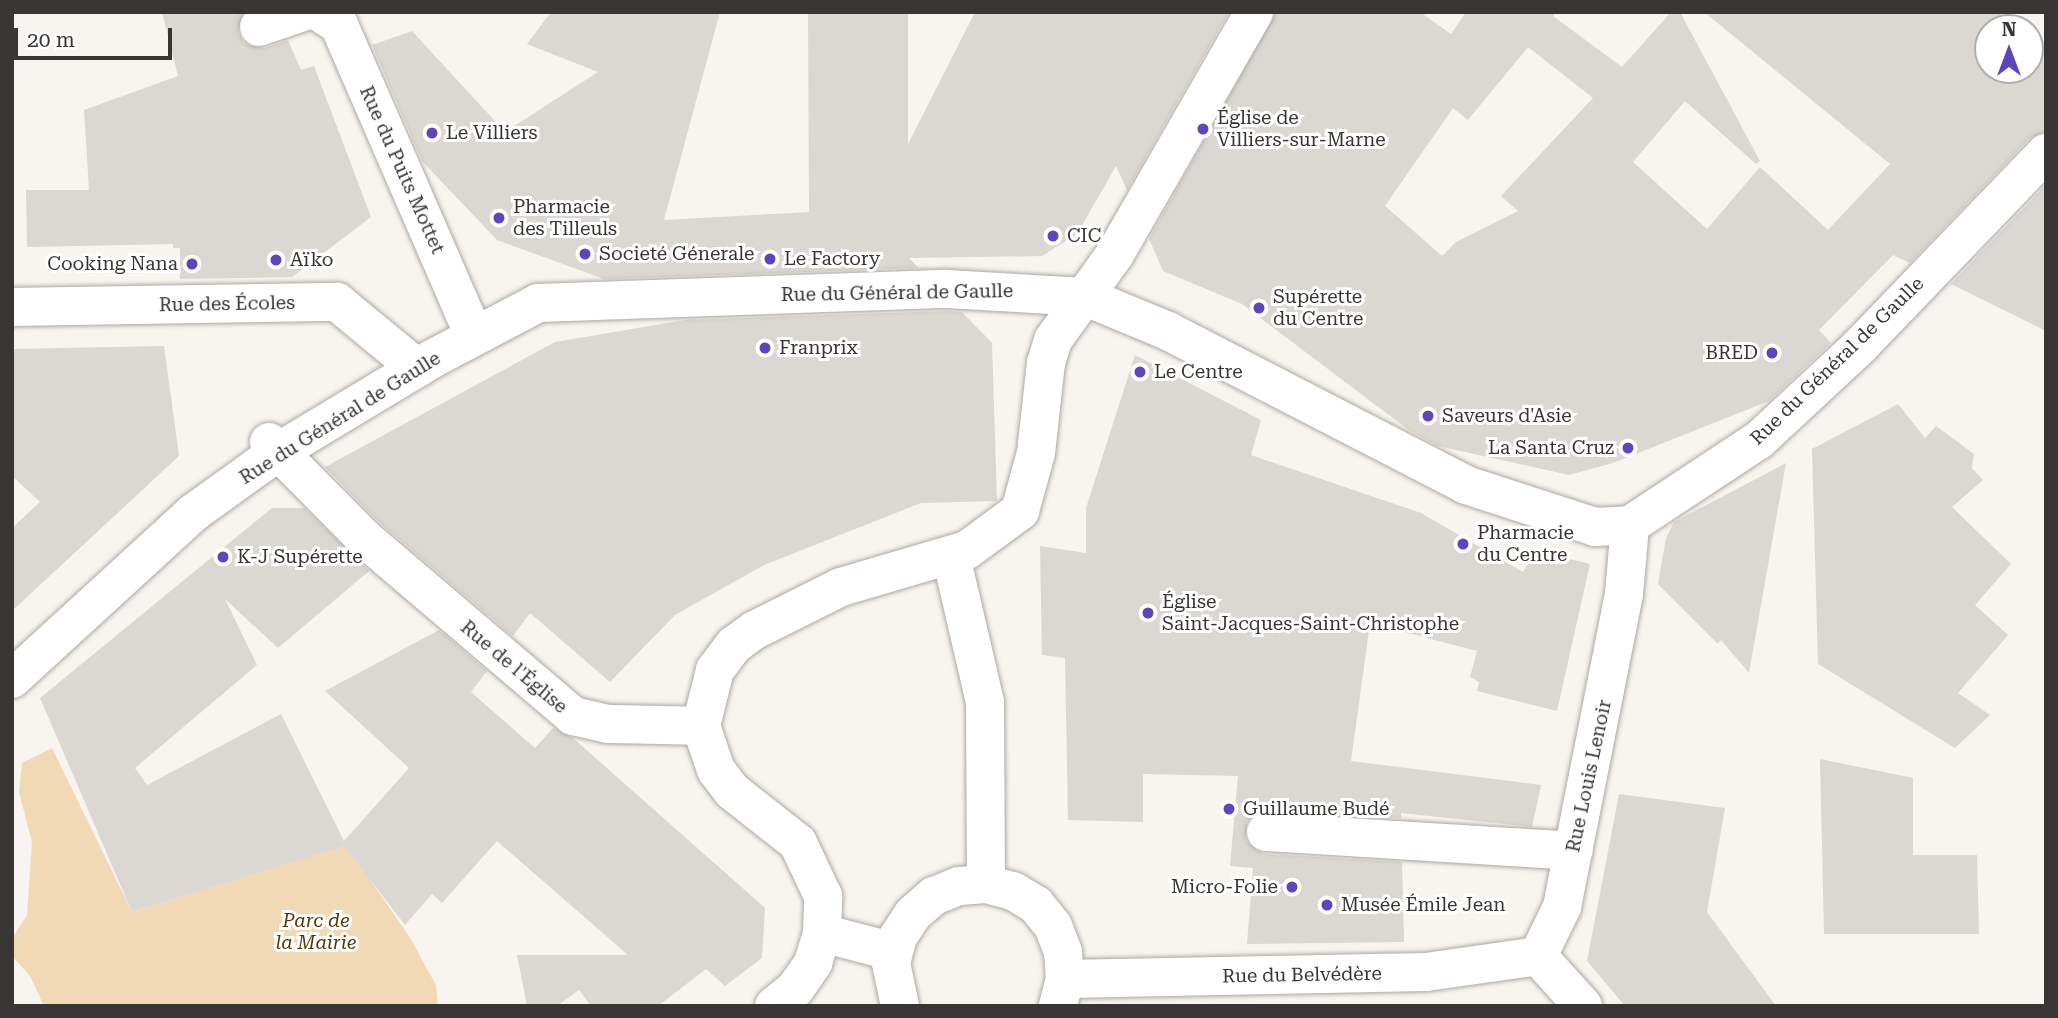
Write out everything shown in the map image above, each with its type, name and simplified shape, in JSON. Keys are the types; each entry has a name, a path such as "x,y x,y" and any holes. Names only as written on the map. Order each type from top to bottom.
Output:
{"street":[{"path":"259,27 303,12"},
{"name":"Rue du Puits Mottet","path":"319,12 339,25 474,336"},
{"path":"774,1006 795,989 807,972 822,933 823,896 812,866 798,844 732,791 716,770 701,726 715,670 724,655 755,630 841,587 959,553 1020,511 1036,453 1046,363 1053,340 1086,297 1254,12"},
{"name":"Rue du Général de Gaulle","path":"12,679 193,513 274,447 538,303 947,289 1086,297 1168,331 1466,485 1595,527 1630,525 1759,440 1860,345 2046,153"},
{"name":"Rue des Écoles","path":"12,307 337,302 417,368"},
{"name":"Rue de l'Église","path":"274,447 364,538 573,716 608,724 701,726"},
{"name":"Rue Louis Lenoir","path":"1538,956 1562,907 1624,594 1630,525"},
{"path":"959,553 985,702 986,884"},
{"path":"1266,832 1573,851"},
{"path":"900,1006 893,990 894,952 913,914 934,896 959,886 986,884 1013,891 1036,905 1053,926 1063,952 1062,992"},
{"path":"822,933 894,952"},
{"path":"1538,956 1583,1006"},
{"name":"Rue du Belvédère","path":"1062,992 1426,972 1538,956"}],"green space":[{"name":"Parc de la Mairie","path":"52,748 132,912 346,845 409,936 436,985 438,1006 44,1006 30,976 12,956 12,939 27,915 32,842 19,792 22,763"}],"building":[{"path":"162,12 243,12 238,33 245,44 265,48 288,40 301,70 314,66 371,217 292,277 180,279 180,248 173,248 173,244 27,247 26,190 89,190 84,110 178,76"},
{"path":"551,12 720,12 664,220 809,212 808,12 908,12 908,144 975,12 1229,12 1127,190 1116,166 1077,234 1042,256 909,258 919,268 604,279 497,240 422,161 372,45 412,31 505,132 598,72 527,44"},
{"path":"1276,12 1420,12 1451,34 1466,12 1556,12 1553,16 1622,67 1671,12 1680,12 1760,161 1756,164 1685,101 1633,162 1707,229 1760,167 1828,230 1890,164 1704,12 2006,12 2008,14 1974,14 1974,84 2044,84 2044,42 2046,43 2046,132 2030,138 1910,263 1893,255 1819,330 1831,343 1769,401 1613,463 1569,475 1438,446 1410,431 1242,304 1163,271 1149,239","holes":["1528,47 1593,98 1501,196 1518,211 1456,242 1442,256 1385,206 1453,108 1468,120"]},
{"path":"2046,185 2046,331 1951,284"},
{"path":"962,312 992,343 997,501 921,503 764,565 675,615 610,682 530,613 513,636 379,522 325,467 555,342 685,320"},
{"path":"164,346 179,456 12,611 12,528 40,502 12,476 12,349"},
{"path":"1135,355 1261,420 1251,455 1421,513 1523,572 1537,551 1590,564 1557,711 1477,691 1479,682 1470,677 1477,651 1370,623 1351,761 1541,785 1532,827 1401,813 1401,818 1267,810 1247,821 1246,841 1264,854 1402,862 1404,942 1247,944 1253,868 1230,866 1238,776 1143,774 1143,822 1068,820 1065,658 1042,655 1040,546 1086,553 1086,508"},
{"path":"1898,404 1925,438 1936,426 1974,454 1972,468 1983,480 1952,507 2011,564 1975,605 2008,635 1958,693 1990,715 1955,748 1818,664 1812,449"},
{"path":"1786,463 1749,673 1721,640 1718,644 1658,584 1666,538 1674,522"},
{"path":"272,508 304,508 369,571 278,648 225,599 257,665 135,768 147,785 281,714 344,841 409,768 325,691 439,630 487,671 471,692 535,748 553,728 573,738 765,908 762,958 725,986 706,969 658,1006 591,1006 579,990 557,1006 527,1006 517,955 628,955 497,841 442,903 432,894 405,925 344,846 132,912 40,698"},
{"path":"1820,759 1913,778 1913,855 1977,855 1979,934 1824,934"},
{"path":"1619,794 1725,808 1707,912 1776,1006 1625,1006 1587,961"}],"place":[{"name":"Église de Villiers-sur-Marne","path":"1203,129"},
{"name":"Le Villiers","path":"432,133"},
{"name":"Pharmacie des Tilleuls","path":"499,218"},
{"name":"CIC","path":"1053,236"},
{"name":"Societé Génerale","path":"585,254"},
{"name":"Le Factory","path":"770,259"},
{"name":"Aïko","path":"276,260"},
{"name":"Cooking Nana","path":"192,264"},
{"name":"Supérette du Centre","path":"1259,308"},
{"name":"Franprix","path":"765,348"},
{"name":"BRED","path":"1772,353"},
{"name":"Le Centre","path":"1140,372"},
{"name":"Saveurs d'Asie","path":"1428,416"},
{"name":"La Santa Cruz","path":"1628,448"},
{"name":"Pharmacie du Centre","path":"1463,544"},
{"name":"K-J Supérette","path":"223,557"},
{"name":"Église Saint-Jacques-Saint-Christophe","path":"1148,613"},
{"name":"Guillaume Budé","path":"1229,809"},
{"name":"Micro-Folie","path":"1292,887"},
{"name":"Musée Émile Jean","path":"1327,905"}]}
